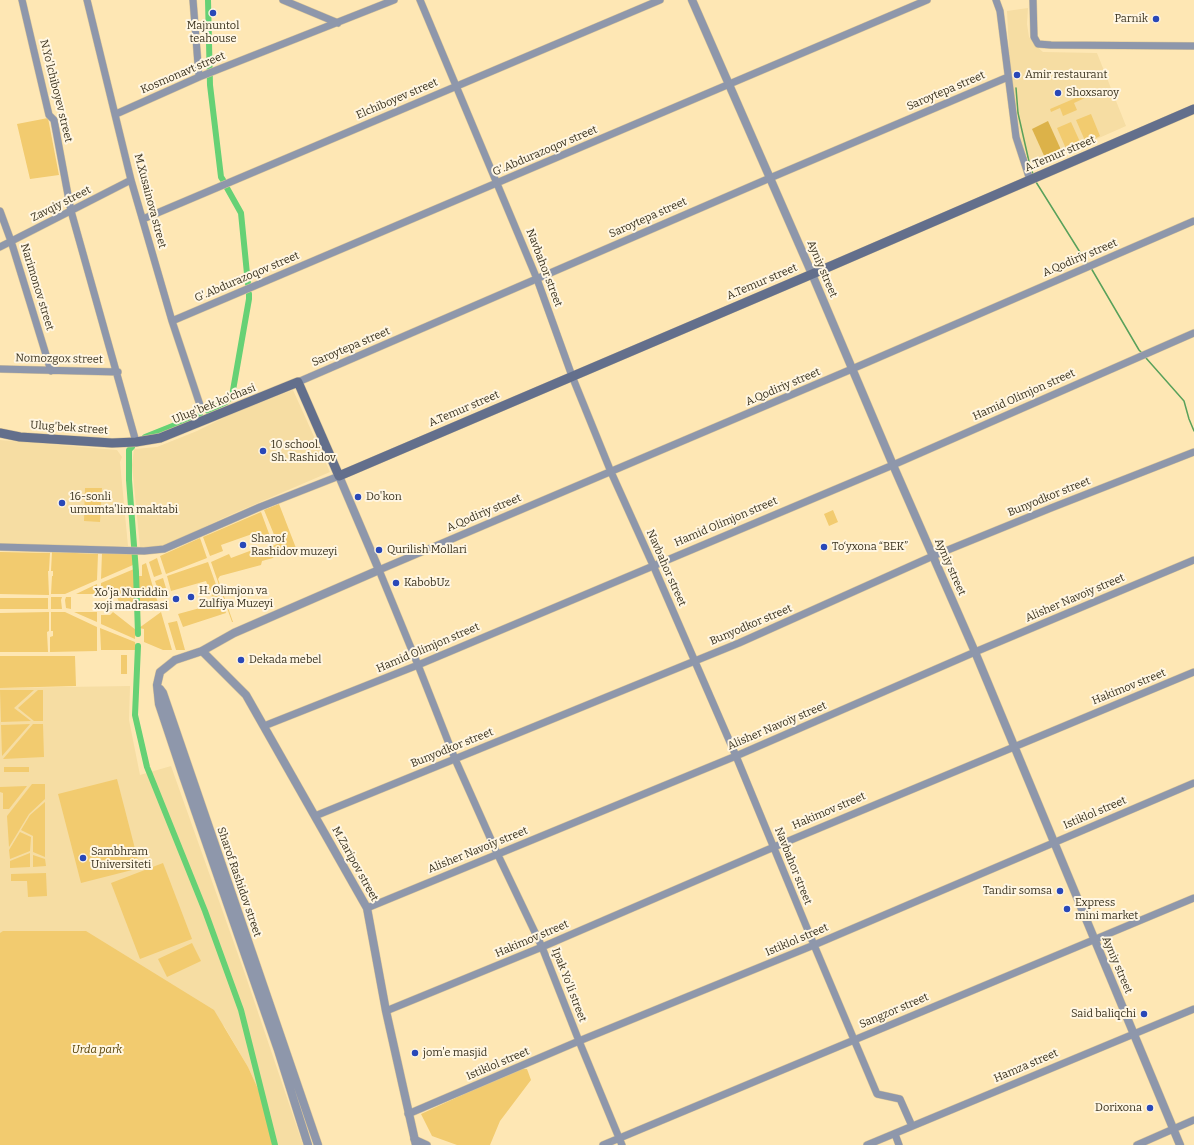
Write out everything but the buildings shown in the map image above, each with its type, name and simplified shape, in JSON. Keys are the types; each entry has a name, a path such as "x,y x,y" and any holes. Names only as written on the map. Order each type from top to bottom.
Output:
{"main road":[{"name":"A.Temur street","path":"339,476 1194,109"},
{"name":"Ulug'bek ko'chasi","path":"136,442 160,438 298,382"},
{"path":"298,382 339,476"},
{"name":"Ulug'bek street","path":"0,433 20,437 74,441 112,443 136,442"}],"street":[{"name":"N.Yo'lchiboyev street","path":"22,0 48,115 54,120 71,211"},
{"name":"M.Xusainova street","path":"87,0 132,180 172,321 200,405"},
{"path":"193,0 199,77"},
{"path":"283,0 338,23"},
{"name":"Kosmonavt street","path":"116,114 199,77 394,0"},
{"name":"Navbahor street","path":"420,0 537,279 572,376 611,472 736,756 877,1094 900,1099 912,1126"},
{"name":"Elchiboyev street","path":"143,219 660,0"},
{"name":"Ayniy street","path":"692,0 975,652 1180,1145"},
{"name":"G'.Abdurazoqov street","path":"172,321 927,0"},
{"path":"996,0 1000,11 1016,137 1030,180"},
{"path":"1033,0 1034,37 1038,44 1194,46"},
{"name":"Saroytepa street","path":"298,382 1008,77"},
{"name":"Zavqiy street","path":"0,247 132,180"},
{"name":"Narimonov street","path":"0,211 11,241 51,371"},
{"path":"71,211 118,372 136,442"},
{"name":"A.Qodiriy street","path":"379,570 852,369 1194,221"},
{"name":"Hamid Olimjon street","path":"264,726 418,665 893,465 1194,333"},
{"name":"Nomozgoх street","path":"0,368 51,371 118,372"},
{"name":"Bunyodkor street","path":"315,816 695,661 933,556 1194,452"},
{"path":"0,547 144,551 164,549 261,506 339,476 379,570 234,633 202,652 175,660 160,672 157,685 159,704 278,1050 308,1145"},
{"name":"Alisher Navoiy street","path":"367,908 736,756 975,652 1194,560"},
{"name":"Ipak Yo'li street","path":"379,570 455,759 497,854 542,947 620,1142"},
{"name":"M.Zaripov street","path":"202,652 246,695 367,908 386,1011 415,1142"},
{"name":"Hakimov street","path":"386,1011 542,947 774,846 1194,672"},
{"name":"Sharof Rashidov street","path":"157,685 163,694 318,1145"},
{"name":"Istiklol street","path":"408,1114 579,1041 814,945 1194,783"},
{"name":"Sangzor street","path":"603,1145 620,1142 854,1039 1194,898"},
{"name":"Hamza street","path":"867,1145 1194,1009"},
{"path":"1137,1145 1194,1120"},
{"path":"895,1134 899,1145"},
{"path":"415,1142 427,1145"}],"shaded area":[{"path":"1028,8 1027,24 1029,37 1043,52 1097,53 1126,126 1031,168 1021,139 1010,70 1007,11"},
{"path":"1048,121 1062,152 1046,160 1032,129"},
{"path":"293,390 330,472 230,515 162,547 140,547 132,465 134,449 157,447 197,431 233,413"},
{"name":"16-sonli umumta'lim maktabi","path":"0,440 117,450 122,457 120,462 128,546 0,545"},
{"name":"Sambhram Universiteti","path":"130,686 129,720 140,775 171,766 245,974 303,1145 273,1145 259,1091 248,1067 224,1026 0,933 0,688"}],"green space":[{"path":"1085,94 1087,97 1074,103 1077,110 1063,116 1060,108 1051,112 1050,109"},
{"path":"1091,114 1100,136 1086,143 1076,120"},
{"path":"48,118 59,175 30,179 17,124"},
{"path":"1071,122 1081,144 1067,151 1057,128"},
{"path":"85,488 102,488 100,522 84,521"},
{"path":"279,504 296,548 284,551 273,558 262,561 261,565 220,576 218,579 232,622 211,562 229,554 231,558 255,549 258,557 271,552 270,547 286,540 283,534 275,537 264,510"},
{"path":"833,510 838,522 829,526 824,514"},
{"path":"261,512 271,539 260,543 255,533 221,545 223,551 210,556 203,537"},
{"path":"200,538 207,558 166,574 160,556"},
{"path":"0,552 50,553 48,571 49,595 0,594"},
{"path":"52,552 98,554 97,580 65,594 51,594 53,576 53,571 51,571"},
{"path":"102,553 133,553 133,565 101,579"},
{"path":"157,558 162,574 154,577 149,562"},
{"path":"208,562 226,613 183,627 178,614 211,605 212,592 206,581 171,591 167,576"},
{"path":"146,563 155,594 138,594 138,576 142,576 142,565"},
{"path":"134,569 136,594 101,591 101,583"},
{"path":"163,578 166,588 158,590 155,581"},
{"path":"97,584 97,594 76,594"},
{"path":"51,597 62,597 62,609 51,609"},
{"path":"66,597 71,597 71,609 66,608"},
{"path":"117,597 135,597 136,609 117,608 119,602"},
{"path":"138,597 156,597 160,608 139,609"},
{"path":"0,598 48,598 48,609 0,609"},
{"path":"49,612 49,631 47,632 48,652 0,652 0,613"},
{"path":"51,612 65,612 97,627 97,651 50,652 50,637 53,636 53,631 51,631"},
{"path":"74,612 97,612 97,622"},
{"path":"113,612 136,630 135,639 101,624 101,615 110,615"},
{"path":"161,612 172,650 163,650 144,642 144,629 139,628"},
{"path":"177,621 185,650 176,650 168,623"},
{"path":"100,628 135,642 136,650 101,650"},
{"path":"121,655 127,655 127,674 121,674"},
{"path":"0,656 75,656 76,686 0,688"},
{"path":"0,690 34,690 14,708 31,721 1,722"},
{"path":"38,690 43,690 43,721 34,721 18,708"},
{"path":"30,724 2,756 1,725"},
{"path":"33,724 43,724 44,757 3,759"},
{"path":"4,767 29,767 29,772 4,772"},
{"path":"117,779 140,868 81,883 58,794"},
{"path":"32,784 45,784 45,799 29,814 9,847 7,816"},
{"path":"27,786 9,809 3,809 3,793 0,792 0,787"},
{"path":"45,802 45,857 33,852 33,836 21,830 30,815"},
{"path":"20,832 31,837 30,851 10,859 9,850"},
{"path":"30,853 30,867 10,868 10,861"},
{"path":"33,855 45,859 46,866 33,867"},
{"path":"163,863 192,939 140,959 111,883"},
{"path":"46,873 47,896 28,897 27,881 11,881 11,874"},
{"name":"Urda park","path":"3,931 86,931 214,1010 248,1067 259,1091 273,1145 0,1145 0,933"},
{"path":"192,943 201,961 167,977 158,959"},
{"path":"518,1069 527,1069 531,1080 500,1121 490,1145 457,1145 432,1136 421,1114"}],"waterway":[{"path":"208,0 210,85 221,177 223,180"},
{"path":"1016,88 1018,113 1033,174"},
{"path":"1036,182 1088,265"},
{"path":"227,188 241,213 248,284"},
{"path":"1091,268 1142,353"},
{"path":"208,411 226,402 232,396 249,294"},
{"path":"1146,358 1184,401 1194,431"},
{"path":"145,437 200,415"},
{"path":"132,447 129,450 129,480 136,572 138,634"},
{"path":"138,646 135,715 147,767 205,911 241,1010 275,1145"}],"place":[{"name":"Majnuntol teahouse","path":"213,13"},
{"name":"Parnik","path":"1156,19"},
{"name":"Amir restaurant","path":"1017,75"},
{"name":"Shoxsaroy","path":"1058,93"},
{"name":"10 school. Sh. Rashidov","path":"263,451"},
{"name":"Do'kon","path":"358,497"},
{"name":"16-sonli umumta'lim maktabi","path":"62,503"},
{"name":"Sharof Rashidov muzeyi","path":"243,545"},
{"name":"To‘yxona “BEK”","path":"824,547"},
{"name":"Qurilish Mollari","path":"379,550"},
{"name":"KabobUz","path":"396,583"},
{"name":"H. Olimjon va Zulfiya Muzeyi","path":"191,597"},
{"name":"Xo'ja Nuriddin xoji madrasasi","path":"176,599"},
{"name":"Dekada mebel","path":"241,660"},
{"name":"Sambhram Universiteti","path":"83,858"},
{"name":"Tandir somsa","path":"1060,891"},
{"name":"Express mini market","path":"1067,909"},
{"name":"Said baliqchi","path":"1144,1014"},
{"name":"jom'e masjid","path":"415,1053"},
{"name":"Dorixona","path":"1150,1108"}]}
